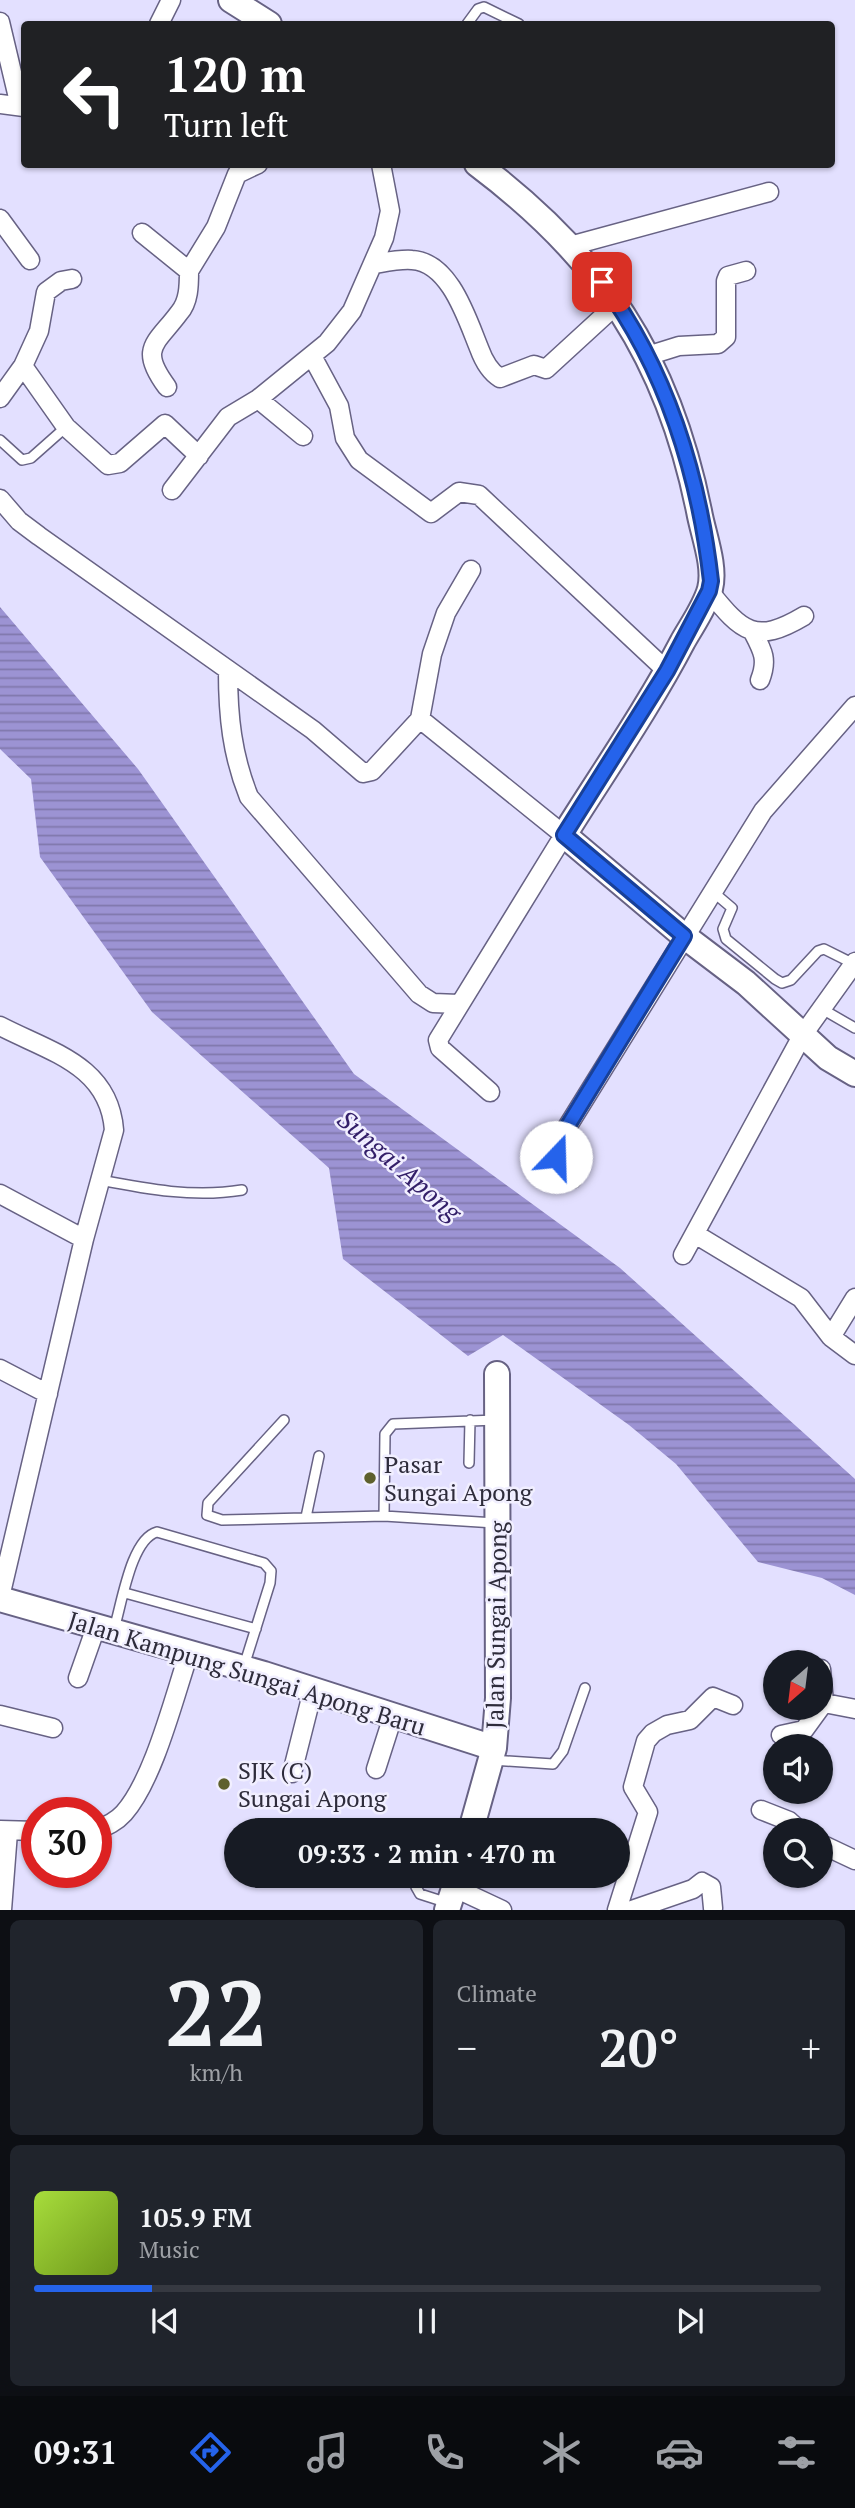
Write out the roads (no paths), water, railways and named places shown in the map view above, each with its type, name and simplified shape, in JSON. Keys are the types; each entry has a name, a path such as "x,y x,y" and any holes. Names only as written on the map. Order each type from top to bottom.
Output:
{"street":[{"path":"160,21 171,0"},
{"path":"232,0 264,21"},
{"path":"0,22 21,102"},
{"path":"0,104 21,106"},
{"path":"167,387 153,366 150,351 158,336 181,312 188,293 190,271 216,227 237,174 250,168"},
{"path":"172,490 228,417 258,399 312,356 327,343 352,311 384,238 390,211 382,168"},
{"path":"482,168 534,210 570,246 618,303 666,396 689,464 709,561 709,591 667,671 439,1040 440,1048 490,1093"},
{"path":"570,246 769,192"},
{"path":"0,219 30,260"},
{"path":"142,233 190,271"},
{"path":"374,264 414,260 443,276 481,353 494,374 500,378 534,365 546,369 618,303"},
{"path":"647,356 679,346 718,344 726,337 726,281 728,276 746,271"},
{"path":"0,398 23,366 40,331 46,292 61,281 72,279"},
{"path":"312,356 339,406 345,438 359,460 431,513 458,492 479,495 667,671"},
{"path":"23,366 66,427 108,465 120,463 165,424 199,456"},
{"path":"258,399 303,436"},
{"path":"0,499 19,521 313,730 363,773 372,771 420,719 432,654 446,613 471,570"},
{"path":"709,591 735,622 752,632 769,633 804,616"},
{"path":"752,632 764,652 766,665 760,680"},
{"path":"228,671 229,726 239,773 249,797 419,994 433,1003 459,1004"},
{"path":"572,1179 556,1157 561,1137 762,811 855,706"},
{"path":"420,719 684,936 751,975 802,1036 828,1058 855,1074"},
{"path":"683,1255 802,1036 855,963"},
{"path":"0,1026 90,1073 105,1093 112,1111 114,1130 84,1239 0,1598"},
{"path":"0,1194 84,1239"},
{"path":"695,1234 801,1298 831,1337 855,1355"},
{"path":"831,1337 855,1298"},
{"path":"0,1368 48,1394"},
{"name":"Jalan Sungai Apong","path":"474,1818 492,1754 498,1698 497,1374"},
{"name":"Jalan Kampung Sungai Apong Baru","path":"0,1598 313,1690 393,1716 492,1754"},
{"path":"78,1678 105,1629"},
{"path":"112,1824 125,1812 152,1760 189,1653"},
{"path":"292,1773 313,1690"},
{"path":"617,1909 648,1812 633,1787 646,1741 667,1725 690,1720 713,1697 733,1705"},
{"path":"833,1707 855,1709"},
{"path":"0,1715 53,1728"},
{"path":"376,1769 393,1716"},
{"path":"786,1734 804,1730 812,1720"},
{"path":"761,1810 781,1818"},
{"path":"2,1909 4,1831"},
{"path":"833,1850 855,1860"},
{"path":"632,1909 693,1889 702,1881 711,1886 713,1908"},
{"path":"453,1894 502,1909"}],"lane":[{"path":"469,21 478,9 484,7 505,21"},
{"path":"0,440 22,460 31,458 66,427"},
{"path":"712,891 732,908 723,929 726,939 751,975 782,983 791,980 818,951 824,949 855,963"},
{"path":"822,1009 855,1028"},
{"path":"100,1180 153,1190 203,1194 242,1190"},
{"path":"284,1420 208,1503 207,1515 222,1520 384,1516 498,1524"},
{"path":"469,1463 470,1420"},
{"path":"384,1516 384,1434 393,1424 498,1420"},
{"path":"306,1517 318,1456"},
{"path":"105,1629 125,1593 138,1547 148,1535 157,1532 264,1563 271,1571 270,1583 243,1668"},
{"path":"125,1593 256,1629"},
{"path":"492,1754 553,1764 563,1751 585,1688"},
{"path":"417,1888 420,1894 453,1894"}],"water":[{"name":"Sungai Apong","path":"0,607 138,769 354,1074 620,1268 855,1479 855,1595 822,1578 758,1562 676,1464 629,1425 503,1335 468,1356 343,1259 329,1168 152,1012 40,857 31,779 0,749"}],"place":[{"name":"Pasar Sungai Apong","path":"370,1478"},
{"name":"SJK (C) Sungai Apong","path":"224,1784"}]}
